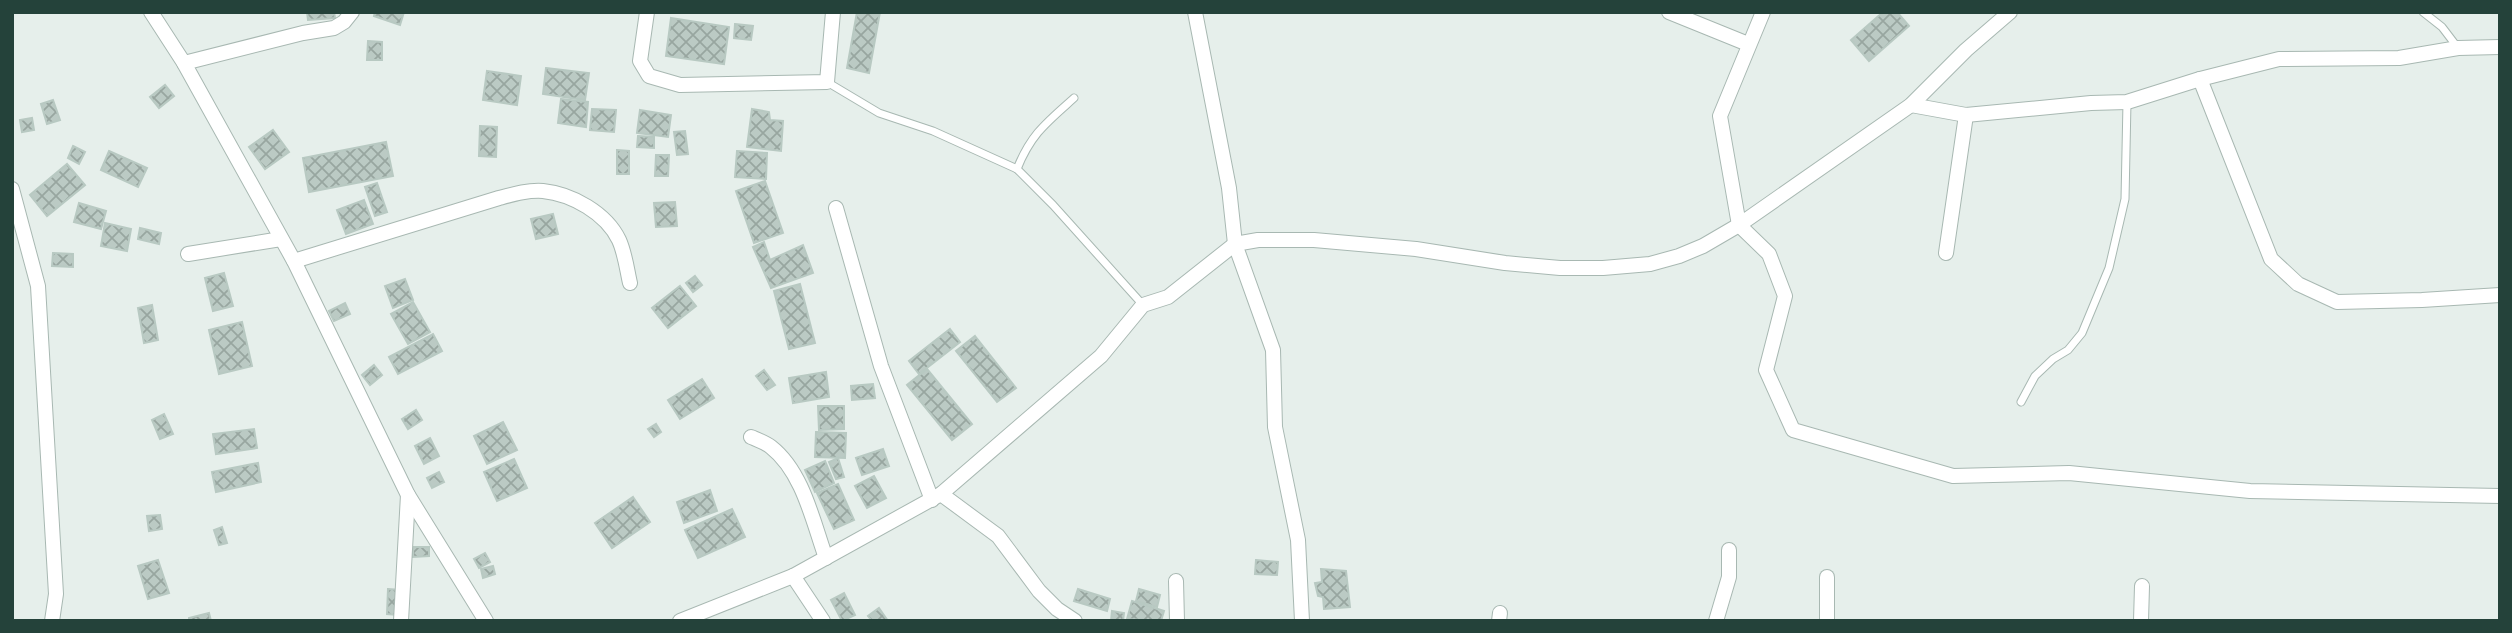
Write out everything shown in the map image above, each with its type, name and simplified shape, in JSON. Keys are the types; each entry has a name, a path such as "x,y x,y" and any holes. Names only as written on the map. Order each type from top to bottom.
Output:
{"street":[{"path":"151,12 184,63 294,261 408,495 486,621"},
{"path":"184,63 303,33 334,28 344,22 352,12"},
{"path":"647,12 640,61 649,76 680,86 827,82 833,12"},
{"path":"1195,12 1229,188 1235,244 1273,350 1275,427 1298,540 1302,621"},
{"path":"1669,12 1748,44"},
{"path":"1763,12 1720,116 1739,225 1769,254 1785,296 1766,370 1793,430 1953,476 2068,473 2250,491 2500,496"},
{"path":"680,621 793,576 936,497 1101,356 1143,305 1168,298 1235,244 1258,240 1314,240 1416,249 1505,263 1560,268 1650,264 1679,256 1703,246 1739,225 1911,105 1966,50 2010,12"},
{"path":"1911,105 1966,115 2127,102 2200,79 2278,59 2399,58 2458,48 2500,47"},
{"path":"2200,79 2271,259 2298,284 2337,302 2500,295"},
{"path":"1946,253 1966,115"},
{"path":"12,189 38,286 56,594 52,621"},
{"path":"294,261 523,191 542,191 566,196 589,208 608,224 619,241 631,283"},
{"path":"836,208 881,366 936,497 998,536 1039,591 1075,621"},
{"path":"188,254 281,239"},
{"path":"751,437 771,446 788,464 800,486 826,558"},
{"path":"401,621 408,495"},
{"path":"1716,621 1729,577 1729,550"},
{"path":"793,576 823,621"},
{"path":"1827,577 1828,621"},
{"path":"1176,581 1177,621"},
{"path":"2141,621 2142,586"}],"lane":[{"path":"2423,12 2442,27 2458,48"},
{"path":"827,82 879,113 933,131 1017,169 1143,305"},
{"path":"1017,169 1034,136 1074,99"},
{"path":"2021,402 2035,376 2053,359 2068,350 2082,333 2109,268 2125,199 2127,102"}],"building":[{"path":"307,12 334,12 335,18 308,20"},
{"path":"375,12 404,12 400,25 374,16"},
{"path":"857,12 880,12 869,73 847,68"},
{"path":"1883,12 1897,12 1909,26 1869,61 1851,40"},
{"path":"671,18 729,27 724,64 666,56"},
{"path":"735,24 753,26 751,40 734,38"},
{"path":"368,41 382,42 382,60 367,60"},
{"path":"546,68 589,73 585,100 543,94"},
{"path":"487,71 521,76 517,105 483,100"},
{"path":"165,85 174,96 159,108 150,97"},
{"path":"561,99 588,102 586,127 558,123"},
{"path":"53,100 60,120 47,124 41,104"},
{"path":"592,109 616,110 614,132 590,130"},
{"path":"752,109 769,112 770,120 783,121 781,151 747,147"},
{"path":"640,110 671,115 668,137 637,133"},
{"path":"32,118 34,130 22,132 20,120"},
{"path":"480,126 497,127 496,157 479,156"},
{"path":"273,130 289,152 265,169 249,147"},
{"path":"685,131 688,154 677,155 674,132"},
{"path":"638,136 654,137 654,148 637,147"},
{"path":"386,142 393,176 309,192 303,158"},
{"path":"73,146 85,152 79,164 68,158"},
{"path":"617,150 629,151 629,174 617,174"},
{"path":"109,151 147,168 138,187 101,170"},
{"path":"737,151 767,153 766,179 735,177"},
{"path":"656,155 669,155 668,176 655,176"},
{"path":"67,164 85,185 47,216 30,195"},
{"path":"765,181 783,233 754,243 736,191"},
{"path":"377,183 387,212 375,216 365,187"},
{"path":"364,200 373,224 346,234 337,210"},
{"path":"675,202 677,226 656,227 654,203"},
{"path":"79,203 106,211 101,229 74,222"},
{"path":"553,214 558,234 536,239 531,219"},
{"path":"105,223 131,229 127,251 101,246"},
{"path":"140,228 161,233 159,244 138,239"},
{"path":"764,242 770,260 803,245 813,273 771,288 753,247"},
{"path":"53,253 73,254 73,267 52,266"},
{"path":"224,273 233,306 213,311 205,278"},
{"path":"695,276 702,285 693,292 686,283"},
{"path":"405,279 413,300 393,308 385,286"},
{"path":"800,284 815,343 789,349 774,291"},
{"path":"680,286 696,306 668,328 652,308"},
{"path":"413,302 430,332 408,344 391,314"},
{"path":"345,303 350,314 334,321 329,311"},
{"path":"152,305 158,340 144,343 138,308"},
{"path":"242,322 252,366 219,374 209,330"},
{"path":"950,329 960,342 919,374 909,361"},
{"path":"433,334 442,351 398,374 389,357"},
{"path":"975,336 1016,388 997,402 956,351"},
{"path":"374,365 382,375 370,385 362,375"},
{"path":"927,369 972,424 952,440 907,385"},
{"path":"764,370 775,385 767,390 756,376"},
{"path":"826,372 829,397 793,403 789,378"},
{"path":"702,379 714,398 680,419 668,400"},
{"path":"873,384 875,398 852,400 851,386"},
{"path":"818,406 844,406 844,429 819,430"},
{"path":"416,410 422,420 408,429 402,419"},
{"path":"164,414 173,434 160,439 152,420"},
{"path":"503,422 517,450 487,464 474,436"},
{"path":"656,424 661,432 654,437 648,429"},
{"path":"254,429 257,448 216,454 213,434"},
{"path":"816,432 846,433 845,458 815,457"},
{"path":"430,438 439,456 424,464 415,446"},
{"path":"883,449 889,466 862,475 856,458"},
{"path":"838,458 844,477 836,479 829,462"},
{"path":"514,459 527,488 497,501 484,472"},
{"path":"825,461 834,483 815,492 805,470"},
{"path":"258,463 261,482 216,492 212,472"},
{"path":"439,472 444,482 432,488 427,478"},
{"path":"874,476 886,498 867,508 855,486"},
{"path":"838,484 854,520 834,529 817,493"},
{"path":"710,490 717,511 684,523 677,502"},
{"path":"633,497 650,522 612,548 595,523"},
{"path":"732,509 745,537 698,558 685,530"},
{"path":"160,515 162,529 149,531 147,516"},
{"path":"222,527 227,543 219,545 214,530"},
{"path":"413,547 429,547 429,556 413,557"},
{"path":"485,553 490,562 479,568 474,559"},
{"path":"158,560 169,593 148,599 138,566"},
{"path":"1256,560 1278,562 1277,575 1255,574"},
{"path":"493,566 495,574 483,578 481,569"},
{"path":"1321,569 1346,571 1350,607 1324,609 1323,597 1318,596 1315,583 1322,582"},
{"path":"388,589 400,590 398,615 387,614"},
{"path":"1078,589 1110,599 1107,611 1074,601"},
{"path":"1139,589 1160,595 1157,607 1136,601"},
{"path":"844,593 855,615 842,621 831,600"},
{"path":"1132,601 1164,611 1161,621 1127,619"},
{"path":"879,608 888,621 872,621 868,616"},
{"path":"1112,611 1124,613 1123,621 1111,621"},
{"path":"209,613 211,621 189,621 189,618"}]}
